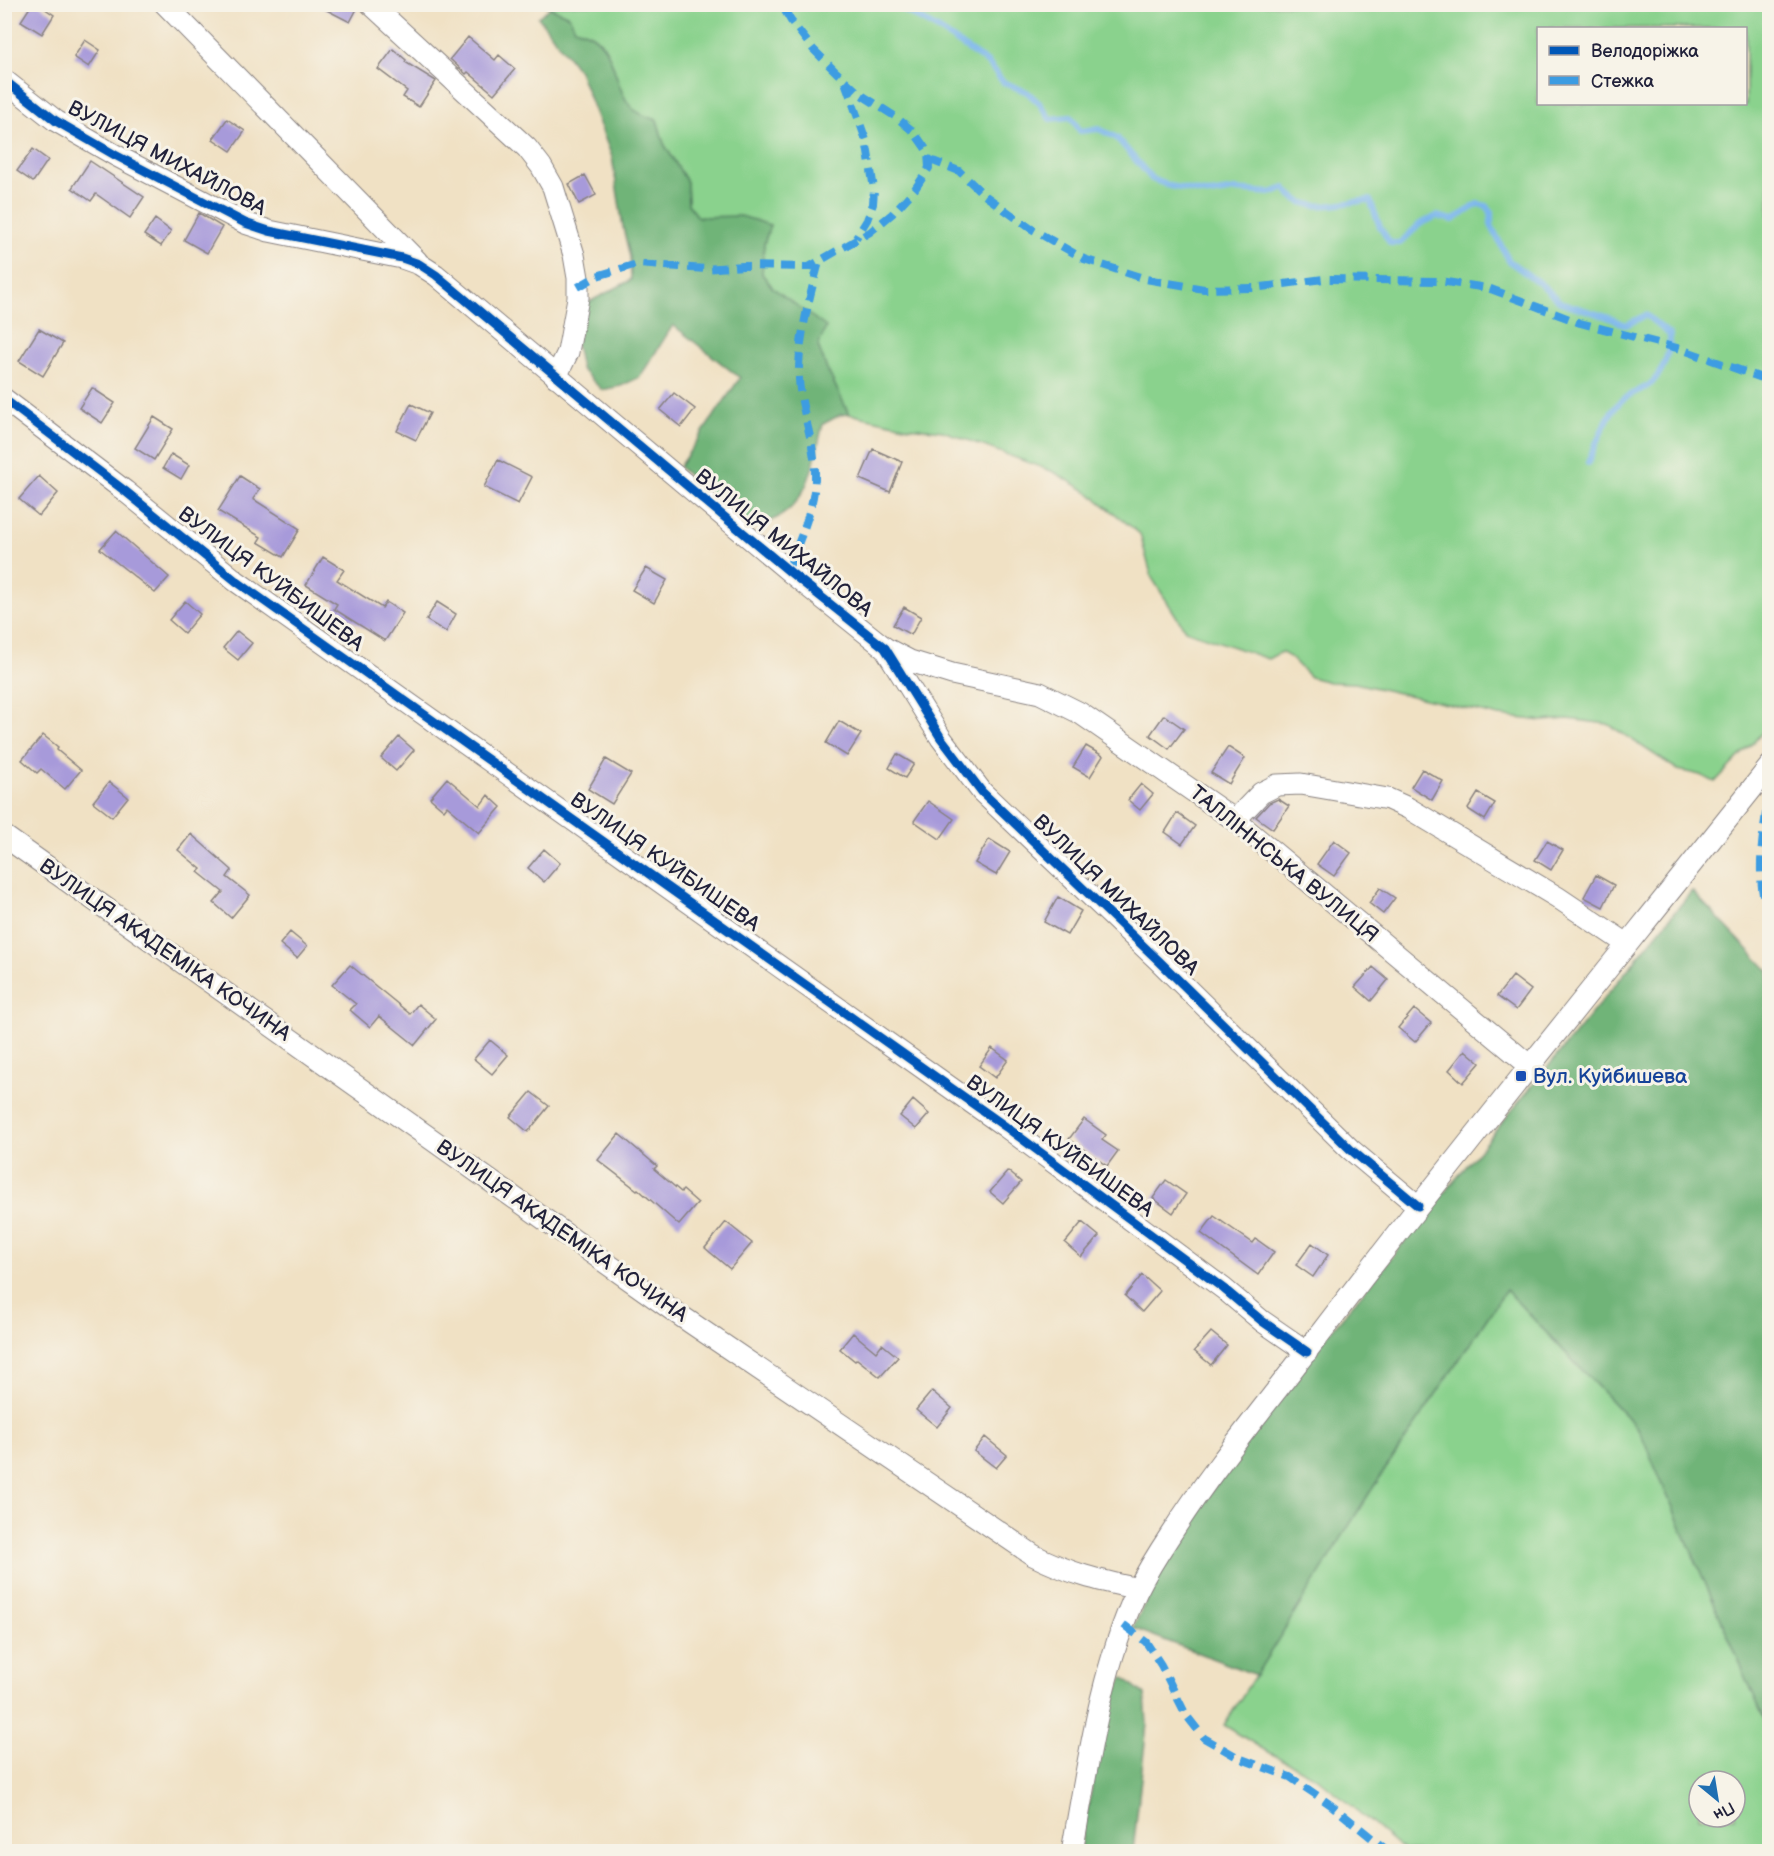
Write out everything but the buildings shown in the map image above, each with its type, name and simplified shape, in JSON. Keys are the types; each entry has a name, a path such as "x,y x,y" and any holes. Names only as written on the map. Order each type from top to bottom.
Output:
{"street":[{"path":"165,4 419,264"},
{"path":"370,4 527,148 553,187 574,255 578,278 578,298 568,352 556,377"},
{"name":"ВУЛИЦЯ МИХАЙЛОВА","path":"4,80 56,121 115,155 245,223 269,231 373,252 419,264 436,275 790,573 885,648 941,738 982,792 1350,1149 1418,1206"},
{"name":"ВУЛИЦЯ КУЙБИШЕВА","path":"4,399 125,491 236,580 987,1114 1224,1289 1262,1322 1307,1352"},
{"name":"ТАЛЛІННСЬКА ВУЛИЦЯ","path":"885,648 910,661 952,674 1040,693 1060,701 1235,820 1530,1066"},
{"path":"1072,1851 1090,1751 1109,1670 1138,1589 1178,1523 1212,1475 1418,1206 1770,766"},
{"path":"1235,820 1261,793 1277,785 1301,784 1388,799 1408,808 1557,897 1627,944"},
{"name":"ВУЛИЦЯ АКАДЕМІКА КОЧИНА","path":"4,836 678,1314 1033,1555 1084,1578 1138,1589"}],"green space":[{"path":"545,5 1769,5 1770,719 1762,733 1715,782 1700,775 1678,770 1608,724 1568,719 1543,721 1499,716 1355,683 1329,682 1310,677 1290,657 1281,652 1268,659 1185,630 1152,578 1140,534 1088,492 1054,472 943,431 909,427 849,414 818,346 795,305 773,288 762,274 764,244 770,225 698,217 688,204 687,182 664,144 657,120 632,108 621,90 606,50 592,35 575,28 569,16"},
{"path":"550,8 569,16 575,28 592,35 600,42 611,60 621,90 632,108 657,120 664,144 687,182 688,204 698,217 741,216 770,225 764,244 762,274 773,288 826,327 818,346 849,414 840,415 823,424 807,483 791,508 779,517 764,523 746,526 679,467 740,378 673,325 640,377 621,386 602,390 581,369 576,344 587,303 631,280 630,257 612,157 579,71 538,17"},
{"path":"1692,891 1769,971 1769,1730 1639,1430 1506,1290 1370,1492 1256,1675 1133,1628 1174,1541 1313,1353"},
{"path":"1506,1290 1639,1430 1769,1730 1769,1851 1405,1851 1319,1779 1224,1725 1370,1492"},
{"path":"1123,1677 1145,1695 1147,1724 1133,1851 1079,1852 1106,1718"}],"waterway":[{"path":"893,4 938,29 988,63 1003,82 1027,92 1040,104 1050,119 1071,117 1080,131 1099,129 1117,138 1152,179 1170,186 1210,194 1235,190 1270,193 1285,188 1293,197 1303,202 1324,206 1370,200 1380,227 1390,243 1400,243 1420,224 1437,216 1453,220 1478,204 1487,206 1491,212 1491,225 1509,261 1542,285 1560,302 1626,325 1646,315 1670,335 1669,348 1662,369 1649,385 1627,396 1616,407 1602,430 1588,463"}],"marked path":[{"path":"578,287 597,276 637,264 706,269 743,266 809,267 870,232 892,214 915,189 929,168 928,152 914,132 896,117 860,94 836,72 813,49 781,4"},
{"path":"845,82 866,140 874,189 873,204 856,238"},
{"path":"928,159 959,171 983,194 1030,228 1084,259 1146,279 1204,289 1254,288 1323,279 1439,281 1488,288 1580,323 1681,349 1770,381"},
{"path":"788,570 805,525 814,489 815,465 800,392 799,364 805,320 819,262"},
{"path":"1770,789 1761,854 1762,887 1770,917"},
{"path":"1124,1625 1146,1642 1161,1665 1186,1715 1204,1738 1239,1758 1290,1777 1331,1805 1389,1852"}],"cycle path":[{"path":"4,80 56,121 115,155 245,223 269,231 402,258 419,264 436,275 790,572 885,648 941,738 982,792 1159,961 1350,1149 1418,1206"},
{"path":"4,399 125,491 236,581 1006,1127 1224,1289 1262,1321 1307,1352"}],"place":[{"name":"Вул. Куйбишева","path":"1521,1076"}]}
